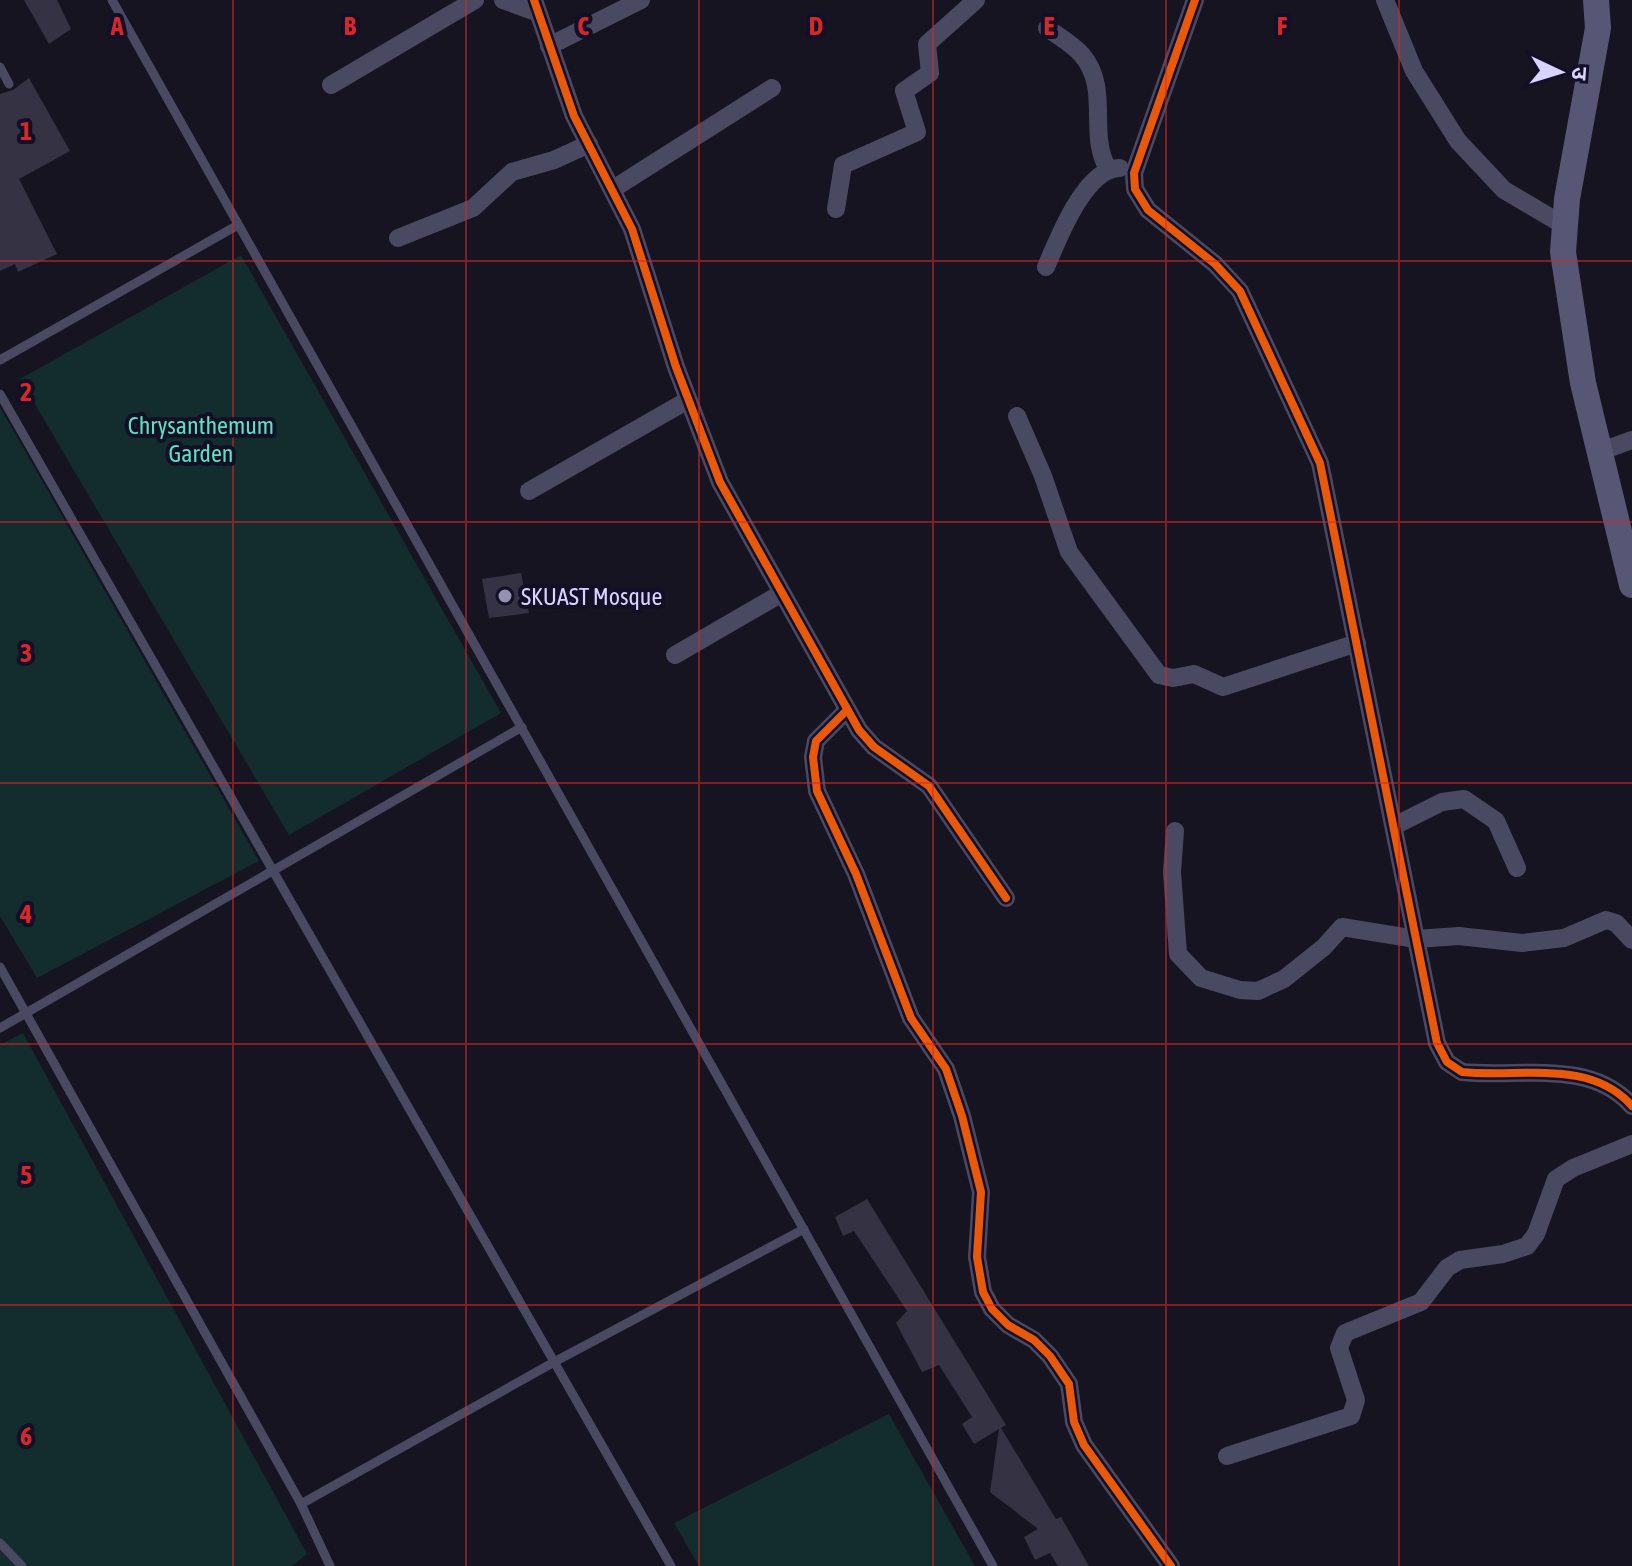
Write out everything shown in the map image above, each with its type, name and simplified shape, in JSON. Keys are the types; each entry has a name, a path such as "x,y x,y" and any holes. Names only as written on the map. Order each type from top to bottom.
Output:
{"main road":[{"path":"1596,0 1598,28 1565,226 1567,285 1583,383 1632,585"}],"street":[{"path":"331,85 475,0"},
{"path":"503,0 535,6 589,144 632,229 688,400 720,482 847,710 874,747 929,786 1006,898"},
{"path":"549,46 641,0"},
{"path":"836,209 843,165 917,132 918,125 904,91 930,73 927,44 976,0"},
{"path":"1195,0 1134,173 1135,189 1148,210 1230,279 1257,325 1320,463 1394,826 1429,1017 1447,1062 1462,1072 1587,1077 1619,1090 1632,1106"},
{"path":"1385,0 1414,71 1458,141 1504,190 1565,226"},
{"path":"1047,28 1075,48 1090,67 1099,94 1099,150 1108,169"},
{"path":"613,189 772,88"},
{"path":"398,238 473,208 512,172 554,160 589,144"},
{"path":"1046,267 1069,217 1093,181 1108,169 1121,168 1134,173"},
{"path":"529,491 688,400"},
{"path":"1017,416 1043,476 1069,552 1159,675 1173,678 1194,674 1223,687 1357,643"},
{"path":"1599,452 1632,440"},
{"path":"675,655 782,593"},
{"path":"847,710 816,741 813,757 815,783 856,874 911,1018 946,1069 958,1104 981,1192 977,1257 983,1292 992,1309 1008,1325 1034,1340 1050,1356 1069,1384 1074,1422 1084,1445 1171,1566"},
{"path":"1394,826 1442,802 1464,799 1496,821 1517,868"},
{"path":"1175,831 1174,939 1178,954 1201,978 1240,990 1266,989 1319,951 1342,927 1416,939 1459,936 1500,943 1577,935 1606,920 1616,923 1632,940"},
{"path":"1227,1456 1351,1416 1356,1400 1339,1348 1345,1333 1357,1325 1421,1302 1447,1268 1460,1260 1503,1254 1527,1246 1536,1234 1556,1179 1573,1168 1632,1144"}],"lane":[{"path":"112,0 993,1566"},
{"path":"0,67 9,84"},
{"path":"0,360 238,225"},
{"path":"0,394 671,1566"},
{"path":"0,1028 522,727"},
{"path":"0,967 301,1504 330,1566"},
{"path":"301,1504 556,1361 804,1229"},
{"path":"0,1543 22,1566"}],"green space":[{"name":"Chrysanthemum Garden","path":"241,255 501,713 289,835 20,379"},
{"path":"0,407 259,861 37,978 0,916"},
{"path":"23,1033 307,1554 292,1566 0,1566 0,1045"},
{"path":"889,1414 975,1566 699,1566 674,1523"}],"building":[{"path":"24,0 57,0 71,29 49,44"},
{"path":"29,78 70,151 19,179 57,254 18,272 15,264 0,271 0,94 13,90"},
{"name":"SKUAST Mosque","path":"521,573 529,613 489,618 482,579"},
{"path":"867,1199 1006,1425 1001,1428 1056,1519 1061,1517 1089,1566 1058,1566 1050,1553 1035,1560 1024,1537 1038,1529 990,1492 999,1429 974,1444 962,1424 972,1417 939,1365 922,1372 896,1323 907,1311 854,1231 843,1236 835,1217"}],"cycle path":[{"path":"534,0 574,116 632,229 676,367 720,482 859,730 874,747 929,786 1006,898"},
{"path":"1195,0 1134,173 1135,189 1148,210 1215,264 1240,291 1320,463 1437,1043 1447,1062 1462,1072 1575,1076 1596,1081 1615,1091 1632,1106"},
{"path":"847,710 816,741 813,757 817,791 856,874 911,1018 946,1069 962,1116 981,1192 977,1257 983,1292 992,1309 1008,1325 1034,1340 1050,1356 1069,1384 1074,1422 1084,1445 1171,1566"}],"place":[{"name":"SKUAST Mosque","path":"505,596"}]}
